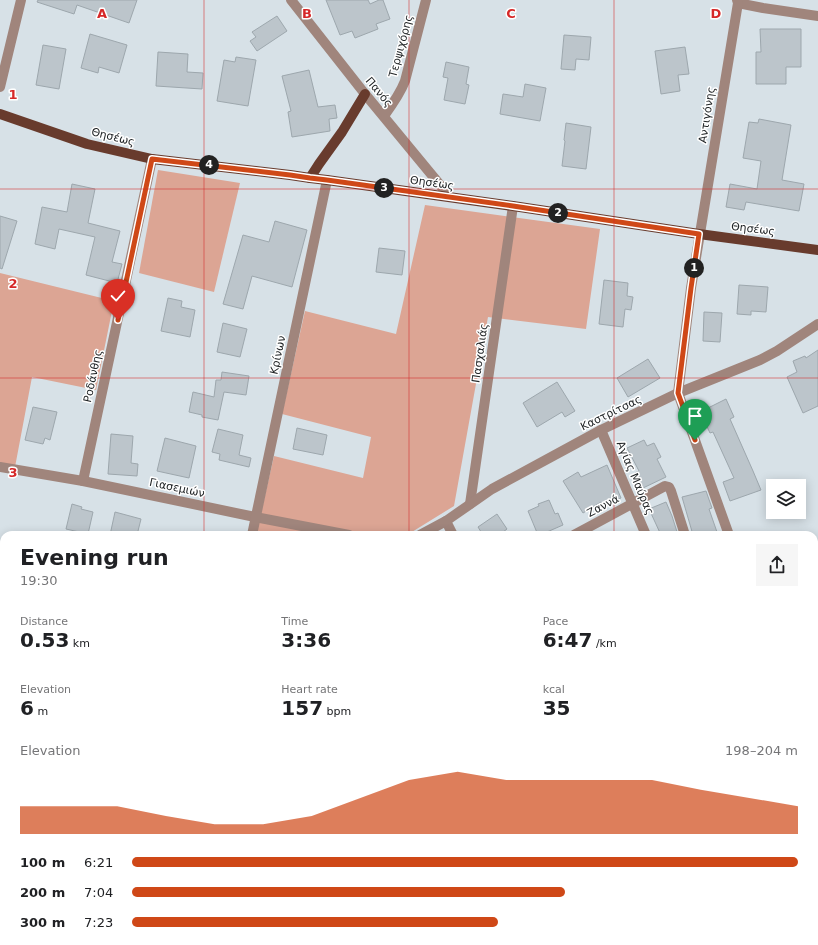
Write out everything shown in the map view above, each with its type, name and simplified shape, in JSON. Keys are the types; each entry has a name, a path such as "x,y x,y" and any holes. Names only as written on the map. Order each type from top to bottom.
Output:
{"main road":[{"path":"310,178 342,132 365,94"},
{"name":"Θησέως","path":"0,114 87,144 152,159 327,180 818,250"}],"street":[{"path":"0,87 21,0"},
{"name":"Πανός","path":"291,0 450,198"},
{"name":"Τερψιχόρης","path":"384,116 397,97 405,81 426,0"},
{"path":"737,2 763,8 818,16"},
{"name":"Αντιγόνης","path":"678,393 699,234 737,2"},
{"name":"Ροδάνθης","path":"83,481 152,159"},
{"name":"Κρίνων","path":"253,531 327,180"},
{"name":"Πασχαλιάς","path":"470,504 513,206"},
{"name":"Καστρίτσας","path":"427,531 446,521 492,489 601,430 678,393 760,360 778,351 818,324"},
{"path":"678,393 728,531"},
{"name":"Αγίας Μαύρας","path":"601,430 644,531"},
{"name":"Γιασεμιών","path":"0,467 83,481 328,531"},
{"name":"Ζαννά","path":"581,531 665,486 669,487 671,491 684,531"},
{"path":"446,521 451,531"}],"shaded area":[{"path":"158,170 240,183 214,292 139,273"},
{"path":"425,205 600,229 586,329 488,317 454,506 413,531 257,531 274,456 363,478 371,437 282,414 305,311 396,334"},
{"path":"0,273 114,301 96,390 32,377 15,467 0,464"}],"building":[{"path":"38,0 137,0 129,23 77,5 74,14 37,2"},
{"path":"326,0 368,0 370,4 383,0 390,19 376,24 378,29 355,38 352,31 340,35"},
{"path":"277,16 287,31 257,51 250,41 256,37 252,32"},
{"path":"760,29 801,29 801,67 786,67 786,84 756,84 756,52 761,52"},
{"path":"90,34 127,45 119,73 99,67 98,73 81,68"},
{"path":"564,35 591,37 589,60 576,59 575,70 561,69"},
{"path":"43,45 66,49 59,89 36,85"},
{"path":"685,47 689,74 678,75 680,91 661,94 655,51"},
{"path":"158,52 188,54 187,72 203,73 202,89 156,86"},
{"path":"236,57 256,60 248,106 217,101 224,60 235,62"},
{"path":"446,62 469,67 466,84 469,85 465,104 444,100 448,78 443,77"},
{"path":"309,70 318,107 335,105 337,118 329,119 330,131 292,137 288,112 291,111 282,76"},
{"path":"525,84 546,88 540,121 500,114 503,94 523,97"},
{"path":"759,119 791,125 782,180 804,184 799,211 746,202 744,210 726,207 730,184 757,189 761,161 743,158 749,122 758,123"},
{"path":"566,123 591,127 586,169 562,166"},
{"path":"72,184 95,189 88,223 120,231 112,262 122,264 117,283 86,275 95,237 59,229 55,249 35,244 42,207 67,212"},
{"path":"0,216 17,221 2,269 0,268"},
{"path":"275,221 307,230 292,287 252,276 243,309 223,304 243,235 269,242"},
{"path":"379,248 405,251 402,275 376,272"},
{"path":"604,280 628,283 627,296 633,297 631,310 625,309 623,327 599,324"},
{"path":"739,285 768,287 766,312 751,311 751,315 737,314"},
{"path":"168,298 182,301 181,307 195,310 190,337 161,331"},
{"path":"704,312 722,313 720,342 703,341"},
{"path":"223,323 247,329 240,357 217,352"},
{"path":"818,350 818,406 803,413 787,377 797,372 793,361 805,356 806,358"},
{"path":"648,359 660,378 628,397 617,378"},
{"path":"222,372 249,376 246,395 224,392 218,420 202,417 202,415 189,412 193,392 214,397 216,380 221,380"},
{"path":"557,382 575,411 565,417 562,412 537,427 523,403"},
{"path":"726,399 734,417 730,419 761,490 730,501 723,482 734,478 713,432 710,433 700,412"},
{"path":"33,407 57,412 50,440 45,438 43,444 25,440"},
{"path":"297,428 327,435 323,455 293,449"},
{"path":"218,429 243,435 239,455 251,458 249,467 219,460 220,454 212,452"},
{"path":"111,434 133,436 131,463 138,464 137,476 108,474"},
{"path":"165,438 196,446 189,478 157,471"},
{"path":"644,440 647,446 654,443 661,457 657,459 666,477 643,488 635,473 639,471 627,448"},
{"path":"607,465 621,498 603,506 601,502 583,513 563,481 578,472 581,477"},
{"path":"706,491 712,508 709,509 717,531 692,531 682,497"},
{"path":"549,500 555,514 558,513 563,525 549,531 536,531 528,511 539,506 538,504"},
{"path":"666,502 677,531 659,531 649,509"},
{"path":"72,504 82,507 81,509 93,512 89,531 75,531 66,529"},
{"path":"115,512 141,519 138,531 111,531"},
{"path":"497,514 507,529 504,531 480,531 478,527"}],"route":[{"path":"118,320 152,159 327,180 699,234 678,393 695,440"}]}
